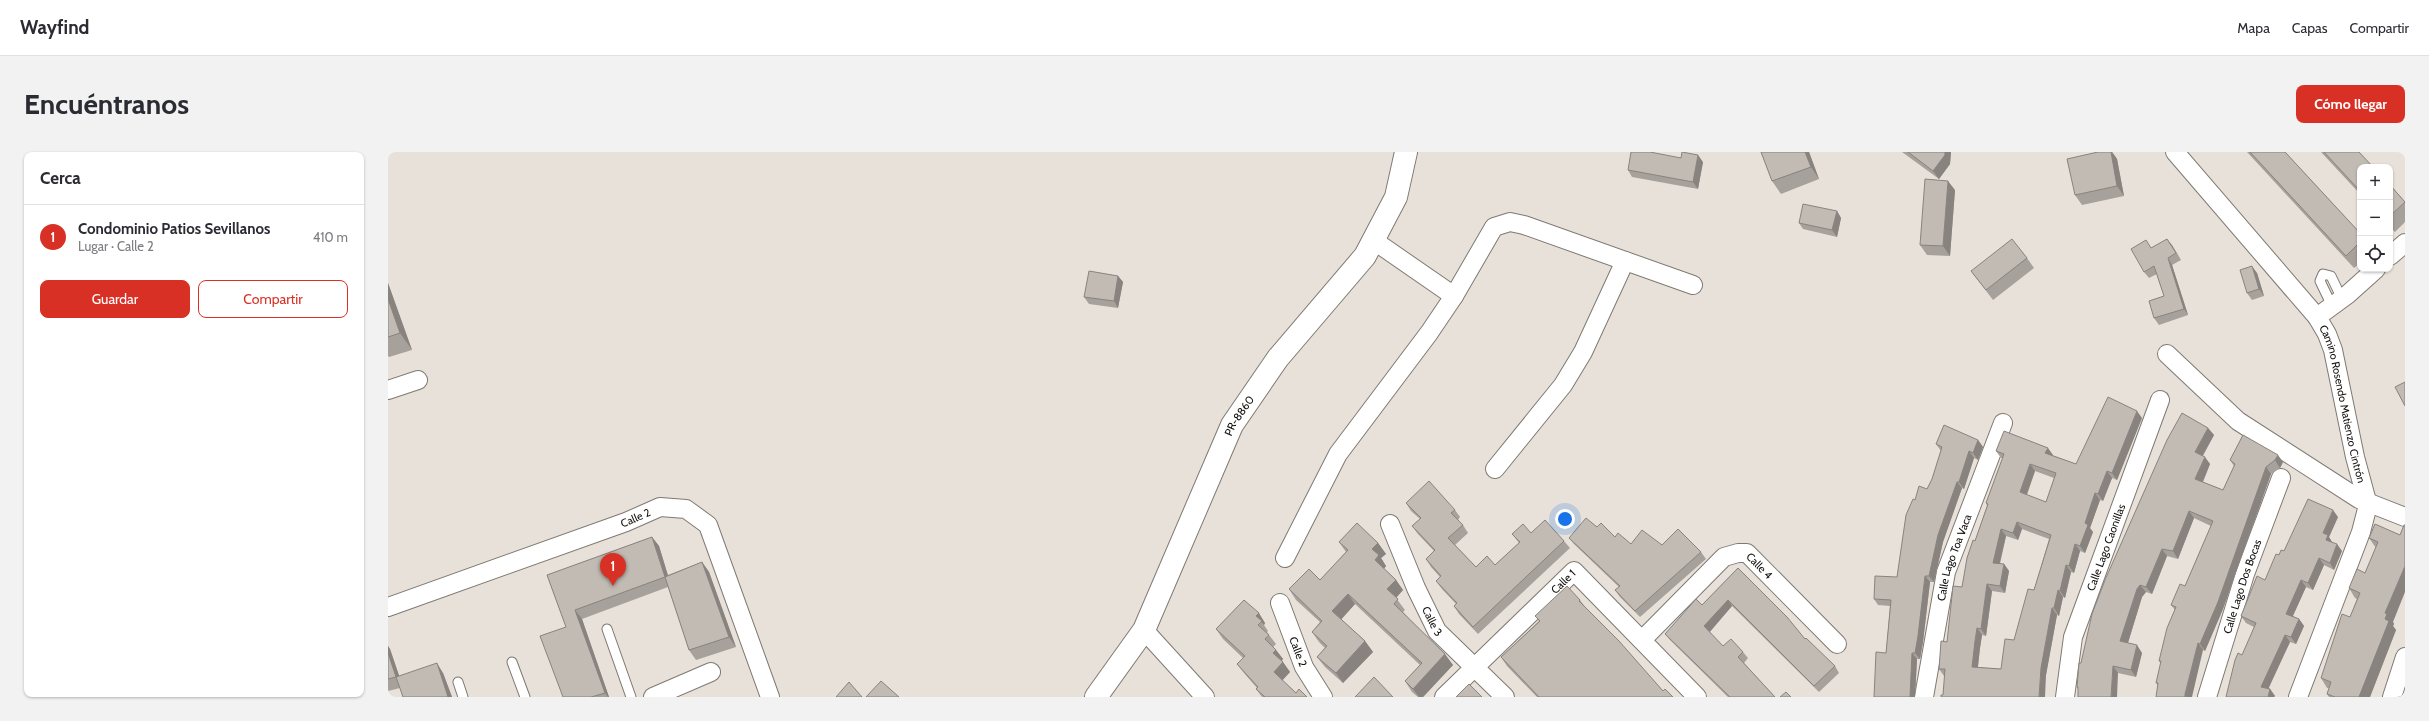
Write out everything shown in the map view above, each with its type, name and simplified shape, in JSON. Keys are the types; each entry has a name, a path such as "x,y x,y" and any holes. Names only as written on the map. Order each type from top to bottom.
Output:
{"street":[{"name":"PR-8860","path":"1096,697 1144,630 1232,425 1278,358 1365,256 1396,197 1406,152"},
{"name":"Camino Rosendo Matienzo Cintrón","path":"2175,152 2317,317 2327,334 2333,350 2355,457 2368,505 2361,532 2298,697"},
{"path":"1285,558 1338,454 1454,296 1494,228 1510,222 1693,285"},
{"path":"1373,240 1454,296"},
{"path":"2393,253 2405,243"},
{"path":"1495,469 1563,385 1583,352 1625,261"},
{"path":"2317,317 2337,303 2373,272"},
{"path":"2167,354 2238,422 2368,505 2405,517"},
{"path":"388,390 418,380"},
{"name":"Calle Lago Caonillas","path":"2066,697 2073,637 2160,400"},
{"name":"Calle Lago Toa Vaca","path":"1924,697 1946,572 2003,424"},
{"name":"Calle Lago Dos Bocas","path":"2207,697 2245,574 2281,478"},
{"name":"Calle 2","path":"388,607 626,522 660,507 686,508 708,525 770,697"},
{"name":"Calle 3","path":"1390,524 1416,588 1437,631 1475,666 1505,697"},
{"name":"Calle 4","path":"1642,640 1724,557 1738,553 1747,553 1837,644"},
{"name":"Calle 1","path":"1444,697 1574,571 1697,697"},
{"name":"Calle 2","path":"1280,603 1304,666 1323,697"},
{"path":"1144,630 1205,697"},
{"path":"2392,697 2405,657"},
{"path":"653,697 711,672"}],"lane":[{"path":"607,628 631,697"},
{"path":"512,662 525,697"},
{"path":"458,682 463,697"}],"building":[{"path":"1631,152 1650,152 1681,158 1682,152 1698,155 1693,182 1628,170"},
{"path":"1761,152 1805,152 1811,167 1772,181"},
{"path":"1908,152 1945,152 1945,155 1933,171"},
{"path":"2098,152 2111,152 2117,186 2075,195 2067,159"},
{"path":"2250,152 2285,152 2357,230 2357,245 2346,256"},
{"path":"2324,152 2359,152 2370,164 2357,164 2357,188"},
{"path":"1925,179 1948,181 1943,246 1920,245"},
{"path":"2393,188 2405,202 2393,213"},
{"path":"1803,204 1837,211 1832,230 1799,223"},
{"path":"2012,239 2027,258 1986,290 1971,271"},
{"path":"2167,239 2176,253 2168,258 2184,309 2154,318 2149,301 2164,296 2154,266 2144,272 2131,249 2146,240 2151,248"},
{"path":"2252,266 2259,289 2247,293 2240,270"},
{"path":"1089,271 1118,276 1114,301 1084,297"},
{"path":"388,299 400,333 388,337"},
{"path":"2405,382 2405,406 2395,387"},
{"path":"2108,397 2137,411 2112,473 2107,471 2098,494 2095,493 2085,523 2088,525 2080,546 2075,544 2069,566 2066,565 2060,591 2058,590 2054,608 2052,608 2041,668 2039,697 1941,697 1941,695 1943,695 1945,669 1939,669 1941,641 1947,642 1953,586 1962,587 1967,558 1973,540 1975,541 1988,504 1986,503 2004,454 1996,451 2004,431 2048,448 2045,453 2076,464","holes":["2030,464 2056,473 2046,502 2020,492","2017,522 2051,535 2034,590 2028,589 2014,640 2005,639 2001,669 1972,667 1977,628 1981,629 1987,584 2000,586 2004,564 1993,563 2001,529 2013,533"]},
{"path":"2182,413 2208,428 2195,452 2205,457 2195,479 2223,490 2235,464 2230,460 2243,435 2278,455 2275,460 2266,467 2218,602 2200,644 2198,643 2185,697 2156,697 2158,683 2156,683 2161,661 2159,661 2167,628 2176,607 2171,605 2180,584 2185,586 2213,521 2189,511 2173,551 2162,549 2146,587 2140,585 2137,589 2120,641 2137,645 2131,670 2113,666 2111,697 2078,697 2077,687 2079,663 2081,663 2092,614 2105,580 2167,440"},
{"path":"1944,425 1978,440 1973,453 1969,451 1959,482 1957,482 1938,535 1929,576 1925,576 1918,636 1915,653 1912,653 1910,697 1874,697 1876,652 1886,653 1891,600 1874,599 1875,576 1897,577 1906,515 1913,499 1915,500 1919,486 1927,489 1932,479 1942,447 1936,444"},
{"path":"1429,481 1455,510 1451,513 1463,525 1448,538 1476,567 1487,556 1495,565 1520,542 1512,534 1523,524 1531,533 1545,520 1564,541 1473,627 1454,606 1457,603 1436,581 1441,576 1426,559 1435,550 1412,526 1421,518 1406,503"},
{"path":"2308,499 2333,510 2323,533 2328,535 2326,540 2337,544 2330,563 2319,558 2308,583 2301,580 2286,614 2299,619 2291,637 2285,635 2261,687 2270,689 2268,697 2226,697 2235,660 2238,653 2242,655 2256,623 2241,616 2257,576 2265,580 2276,554 2279,555 2281,550 2284,551"},
{"path":"1586,518 1597,527 1601,523 1615,537 1618,533 1631,544 1642,530 1662,545 1678,529 1701,552 1635,611 1615,590 1620,586 1569,538"},
{"path":"1357,523 1378,543 1372,549 1379,555 1375,560 1396,580 1387,589 1398,599 1394,604 1445,654 1413,689 1405,681 1422,663 1348,594 1332,611 1365,641 1336,673 1317,657 1327,646 1312,632 1322,621 1289,589 1309,569 1320,580 1348,550 1339,542"},
{"path":"2375,524 2400,535 2405,525 2405,566 2385,613 2387,614 2385,619 2389,621 2359,697 2335,697 2327,694 2331,682 2321,678 2342,614 2350,617 2360,593 2349,588 2357,569 2365,573 2378,542 2369,538"},
{"path":"652,537 665,577 575,610 605,693 591,697 563,697 540,636 566,627 547,575"},
{"path":"702,562 729,637 689,650 665,577"},
{"path":"1738,568 1787,617 1805,639 1806,638 1835,666 1814,686 1728,600 1704,626 1723,646 1731,639 1743,652 1738,657 1775,697 1730,697 1665,634 1696,599 1702,605"},
{"path":"1567,586 1580,600 1579,601 1619,641 1663,691 1665,689 1673,697 1539,697 1501,657 1540,621 1535,616"},
{"path":"1244,600 1259,613 1256,616 1262,621 1258,625 1269,635 1265,639 1276,650 1273,653 1283,662 1274,672 1296,693 1299,689 1307,697 1265,697 1256,689 1258,687 1237,664 1245,656 1216,629"},
{"path":"388,653 396,677 388,679"},
{"path":"437,663 448,697 403,697 396,677"},
{"path":"1374,677 1393,697 1355,697"},
{"path":"881,681 899,697 866,697"},
{"path":"849,682 862,697 836,697"},
{"path":"1469,684 1482,697 1456,697"},
{"path":"1786,692 1791,697 1780,697"}],"place":[{"name":"Condominio Patios Sevillanos","path":"613,586"}]}
